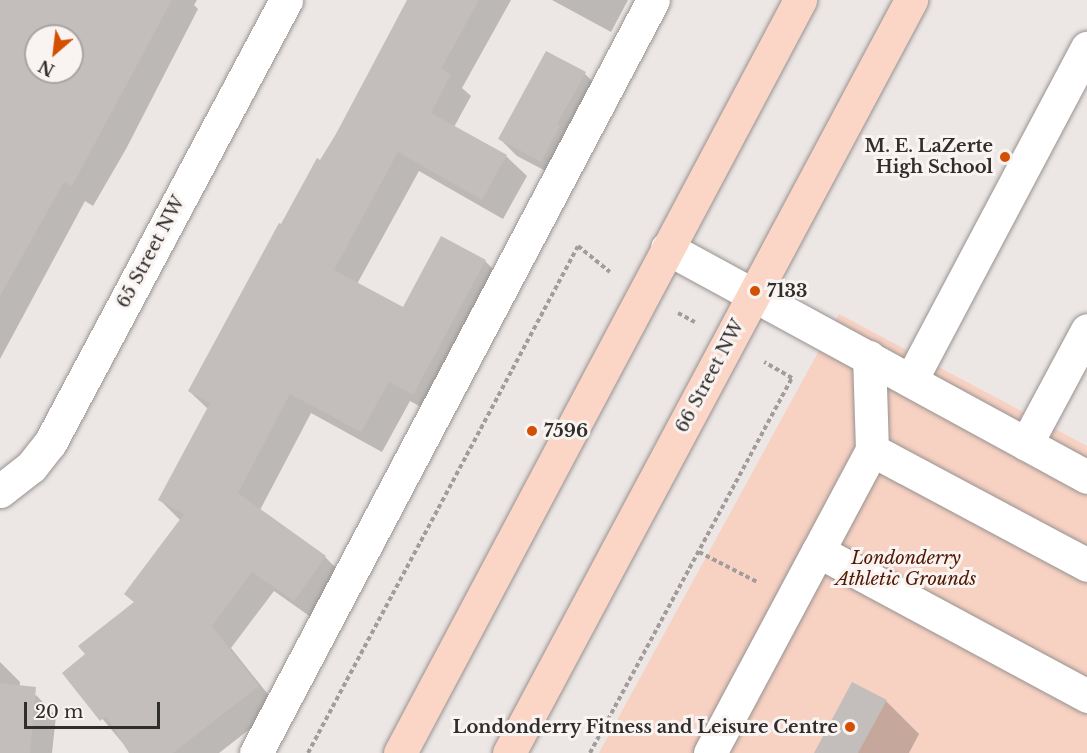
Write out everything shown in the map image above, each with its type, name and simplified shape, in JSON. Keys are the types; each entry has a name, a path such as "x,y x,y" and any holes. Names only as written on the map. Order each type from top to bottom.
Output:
{"main road":[{"path":"400,753 800,0"},
{"name":"66 Street NW","path":"509,753 911,0"}],"street":[{"name":"65 Street NW","path":"0,491 31,467 50,443 286,0"},
{"path":"256,753 653,0"},
{"path":"911,380 1087,48"},
{"path":"667,248 1087,477"},
{"path":"1026,444 1087,330"},
{"path":"710,753 872,450 869,357"},
{"path":"872,450 1087,565"},
{"path":"818,551 1087,696"}],"path":[{"path":"308,753 578,246"},
{"path":"699,552 791,601"}],"green space":[{"name":"Londonderry Athletic Grounds","path":"839,314 1087,446 1087,753 599,753"}],"building":[{"path":"0,0 172,0 72,186 64,182 0,296"},
{"path":"407,0 479,0 441,69 451,74 431,113 507,155 482,200 398,152 334,270 403,307 441,236 486,260 413,395 389,382 361,432 290,394 238,493 326,556 294,601 252,572 212,626 259,686 173,753 129,753 106,716 100,721 62,673 85,654 78,646 134,602 124,594 184,514 158,500 210,403 188,391 279,223 281,224 317,158 320,160 336,134"},
{"path":"546,51 586,72 557,124 560,126 541,162 498,139"},
{"name":"Londonderry Fitness and Leisure Centre","path":"852,682 887,700 858,753 814,753"},
{"path":"0,683 36,687 30,753 0,753"}],"place":[{"name":"M. E. LaZerte High School","path":"1005,157"},
{"name":"7133","path":"755,291"},
{"name":"7596","path":"532,431"},
{"name":"Londonderry Fitness and Leisure Centre","path":"850,727"}]}
